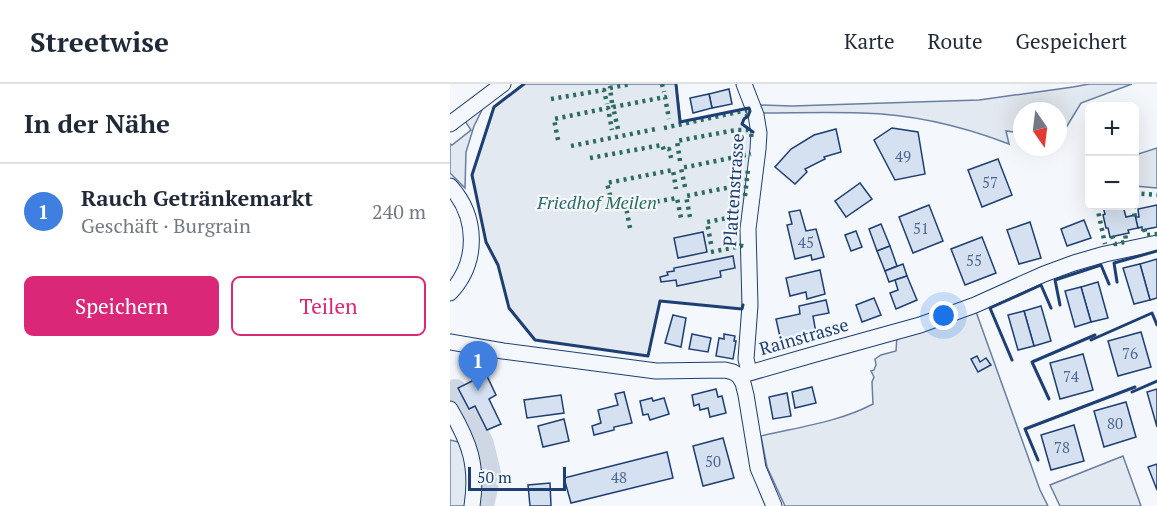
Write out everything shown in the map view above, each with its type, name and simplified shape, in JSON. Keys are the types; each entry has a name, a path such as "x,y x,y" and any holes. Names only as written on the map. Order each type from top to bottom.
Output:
{"street":[{"path":"450,124 503,84"},
{"name":"Plattenstrasse","path":"744,84 756,115 759,134 748,229 750,305 743,383 758,468 774,506"},
{"path":"450,186 468,215 471,248 465,270 450,292"},
{"name":"Rainstrasse","path":"450,342 656,371 725,370 744,374 920,325 965,309 1074,263 1157,243"},
{"path":"450,409 468,443 473,459 472,506"}],"green space":[{"name":"Friedhof Meilen","path":"524,84 676,84 681,122 749,108 748,116 742,124 752,130 742,309 660,301 648,356 535,340 509,308 498,265 486,242 472,175 494,107"},
{"path":"1089,84 1132,84 1081,103 1067,126 1067,102 1013,102 1013,132 1006,131 1009,144 955,127 899,116 861,113 760,113 759,105 979,100"},
{"path":"483,108 474,126 466,152 465,188 450,173 450,144 452,145 471,130 465,121"},
{"path":"1157,148 1157,188 1139,186 1139,154"},
{"path":"975,309 1040,490 1048,506 785,506 767,467 761,436 833,420 873,404 872,382 874,377 871,371 876,365 875,359 896,351 897,336"},
{"path":"450,440 462,443 468,459 469,506 450,506"},
{"path":"1123,456 1141,506 1060,506 1050,485"}],"building":[{"path":"729,89 732,104 712,108 709,94"},
{"path":"709,94 712,108 693,113 690,98"},
{"path":"892,128 918,132 925,174 895,180 874,140"},
{"path":"836,129 841,152 824,157 825,159 805,169 807,172 795,184 775,167 791,149 814,135"},
{"path":"998,159 1012,195 982,207 968,170"},
{"path":"860,183 872,199 846,217 835,201"},
{"path":"929,205 943,241 913,253 899,217"},
{"path":"1157,205 1157,227 1142,230 1142,227 1138,228 1135,217 1139,217 1139,209"},
{"path":"800,210 806,231 816,229 824,257 812,260 811,255 795,259 787,225 792,224 789,212"},
{"path":"1104,210 1124,210 1126,217 1135,215 1138,228 1128,230 1129,233 1110,237 1103,215 1105,214"},
{"path":"1084,220 1091,238 1067,246 1061,229"},
{"path":"1030,222 1041,258 1019,264 1007,230"},
{"path":"881,224 890,246 877,251 869,229"},
{"path":"856,231 862,247 851,251 845,235"},
{"path":"703,232 707,252 678,258 674,238"},
{"path":"982,237 996,273 965,285 951,249"},
{"path":"890,246 897,266 885,271 877,251"},
{"path":"733,256 735,268 720,271 721,277 677,286 676,280 661,282 660,277 668,275 667,272 674,271 674,268"},
{"path":"1157,259 1157,298 1150,300 1140,264"},
{"path":"903,264 907,276 889,282 885,271"},
{"path":"1140,264 1150,300 1134,304 1123,268"},
{"path":"820,270 825,294 807,299 806,292 790,296 786,278"},
{"path":"907,276 917,300 896,309 890,293 898,290 895,280"},
{"path":"1098,282 1108,318 1091,322 1081,287"},
{"path":"1081,287 1091,322 1075,327 1065,291"},
{"path":"874,298 881,315 862,322 856,305"},
{"path":"826,300 829,313 813,316 816,333 781,341 776,319 800,314 799,306"},
{"path":"1041,306 1051,341 1034,346 1024,311"},
{"path":"1024,311 1034,346 1018,350 1008,315"},
{"path":"673,315 686,318 681,347 665,343"},
{"path":"1141,332 1151,367 1118,376 1108,341"},
{"path":"692,334 711,338 708,352 689,349"},
{"path":"724,334 735,336 733,359 716,356 719,338 724,339"},
{"path":"1083,354 1093,390 1060,399 1050,363"},
{"path":"977,356 980,362 986,358 991,365 978,372 971,359"},
{"path":"486,374 496,395 489,399 501,424 487,430 475,406 469,409 458,388"},
{"path":"812,387 816,403 795,408 792,392"},
{"path":"716,389 718,397 722,396 726,413 710,417 708,408 700,410 699,404 694,406 692,395"},
{"path":"1157,389 1157,427 1147,392"},
{"path":"624,392 632,423 594,435 592,426 601,423 598,410 618,405 615,394"},
{"path":"787,393 791,416 773,419 769,397"},
{"path":"561,395 564,413 527,418 524,400"},
{"path":"652,398 653,401 664,398 669,414 650,420 648,414 643,415 640,401"},
{"path":"1126,402 1136,437 1104,447 1094,411"},
{"path":"564,419 569,441 543,447 538,426"},
{"path":"1074,425 1084,461 1051,470 1041,435"},
{"path":"723,438 734,478 703,486 693,446"},
{"path":"667,452 673,478 571,503 564,478"},
{"path":"1157,464 1157,490 1148,467"},
{"path":"550,483 551,506 530,506 528,485"}],"waterway":[{"path":"455,391 482,444 489,473 482,506"}],"hedge":[{"path":"612,103 610,88 631,84"},
{"path":"662,84 664,92"},
{"path":"551,99 604,90 607,104"},
{"path":"618,129 613,107 665,97 669,119"},
{"path":"558,140 554,119 608,108 612,130"},
{"path":"664,128 747,110 747,116 742,119"},
{"path":"571,146 656,129"},
{"path":"680,161 677,141 736,130 748,130 752,140"},
{"path":"590,158 662,145 664,150 669,149 672,162"},
{"path":"685,187 681,168 751,154"},
{"path":"745,196 748,169"},
{"path":"612,203 607,183 673,170 676,189"},
{"path":"690,217 686,196 746,184"},
{"path":"1139,193 1157,195"},
{"path":"630,228 626,207 677,198 681,218"},
{"path":"1098,210 1105,244"},
{"path":"1134,210 1135,217"},
{"path":"711,244 707,222 743,215"},
{"path":"1144,229 1146,235 1157,234"},
{"path":"1112,236 1115,244 1125,242 1125,233"},
{"path":"711,252 741,246 742,241"}],"wall":[{"path":"524,84 494,107 472,175 486,242 498,265 509,308 535,340 648,356 660,301 742,309 743,305"},
{"path":"676,84 680,122 749,108 748,116 742,124 753,132"},
{"path":"1117,282 1114,263 1157,251"},
{"path":"1060,305 1055,280 1101,265 1109,284"},
{"path":"1012,360 990,308 1041,285 1051,308"},
{"path":"1091,340 1152,313 1157,325"},
{"path":"1049,399 1032,362 1095,335"},
{"path":"1132,392 1157,381"},
{"path":"1038,460 1025,429 1135,387"}],"place":[{"name":"Rauch Getränkemarkt","path":"478,391"}]}
